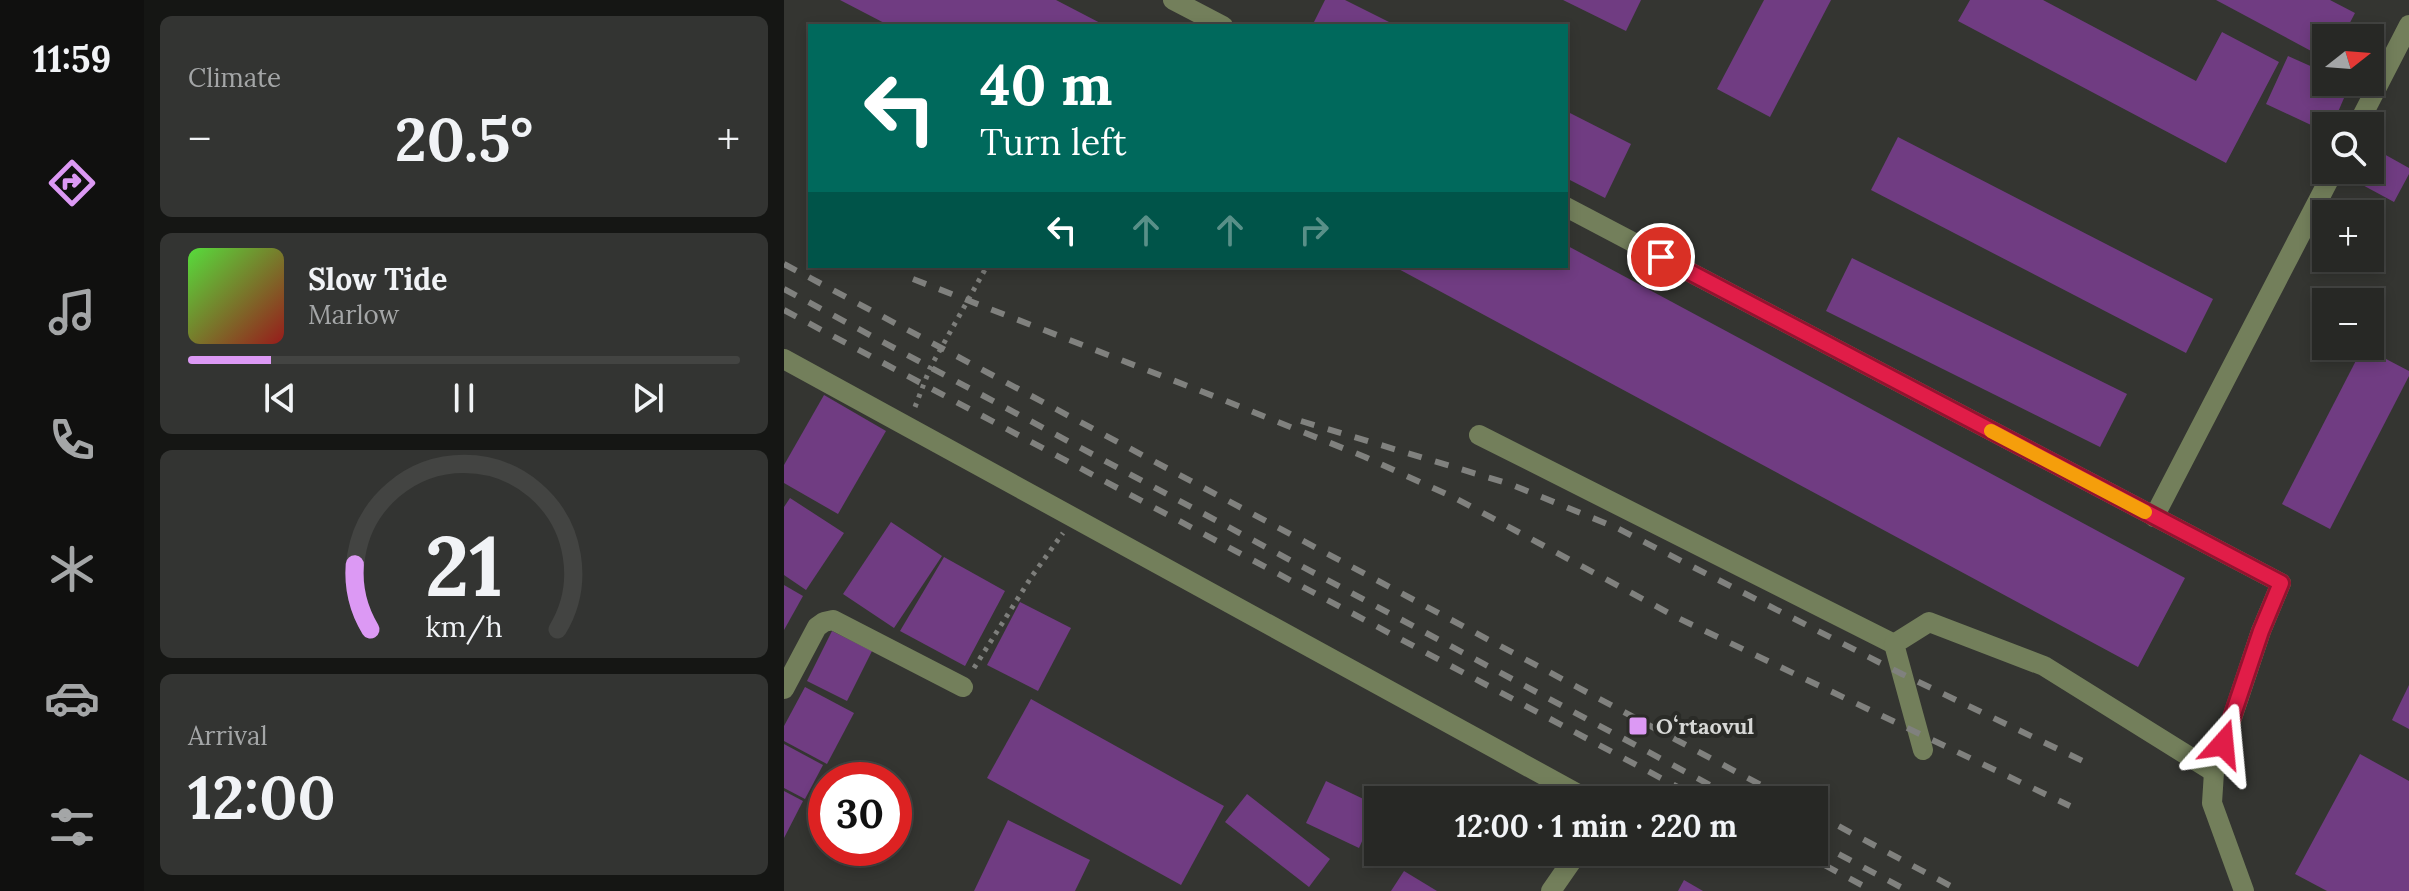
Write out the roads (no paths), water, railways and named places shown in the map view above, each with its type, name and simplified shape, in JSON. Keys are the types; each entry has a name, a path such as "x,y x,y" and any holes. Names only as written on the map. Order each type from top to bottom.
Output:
{"street":[{"path":"1173,0 1204,7 1221,24"},
{"path":"2364,112 2409,25"},
{"path":"2154,517 2327,184"},
{"path":"1568,208 2281,583 2261,631 2214,772 2212,803 2244,891"},
{"path":"784,359 1563,786"},
{"path":"1479,435 1894,644 1923,750"},
{"path":"784,689 817,627 833,620 963,687"},
{"path":"1894,644 1929,622 2044,666 2214,772"},
{"path":"1551,891 1568,866"}],"railway":[{"path":"784,264 1763,786"},
{"path":"913,279 1365,457 1455,498 1678,618 2070,806"},
{"path":"784,289 1712,786"},
{"path":"784,310 1676,786"},
{"path":"1301,421 1510,484 1617,528 1902,674 2089,764"},
{"path":"1828,820 1960,891"},
{"path":"1828,848 1908,891"},
{"path":"1826,866 1873,891"}],"place":[{"name":"Oʻrtaovul","path":"1638,726"}]}
